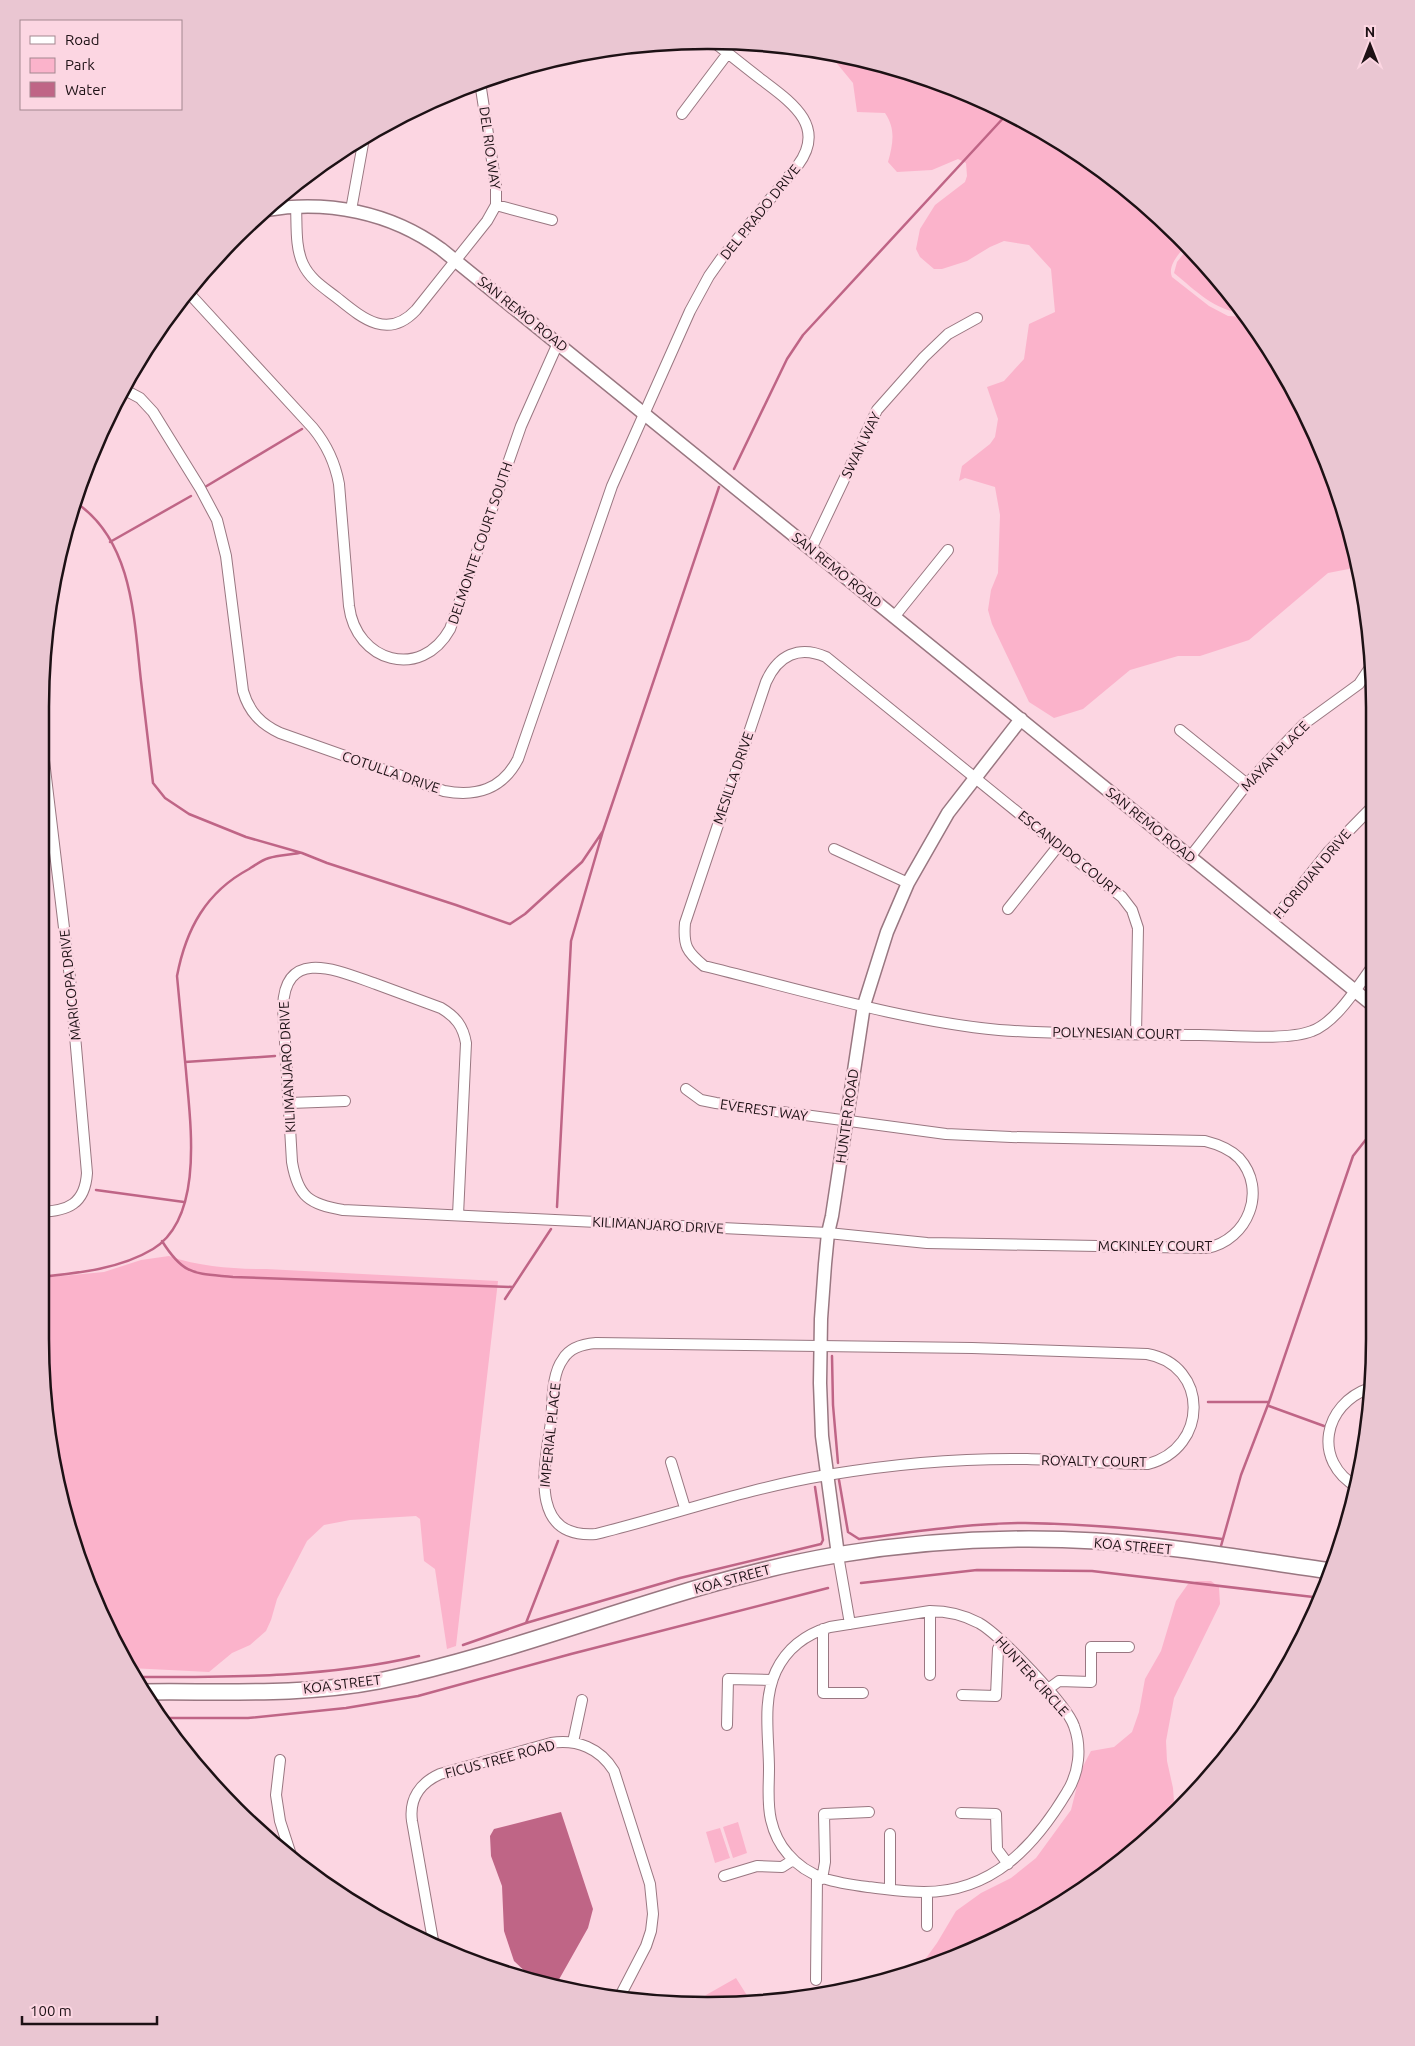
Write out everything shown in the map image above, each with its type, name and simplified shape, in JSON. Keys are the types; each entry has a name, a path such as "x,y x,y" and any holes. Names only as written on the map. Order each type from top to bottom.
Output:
{"main road":[{"name":"KOA STREET","path":"152,1692 317,1689 375,1682 476,1657 730,1578 838,1555 959,1542 1094,1541 1168,1548 1324,1570"}],"street":[{"name":"DEL PRADO DRIVE","path":"644,413 709,276 798,166 808,148 807,125 800,112 780,93 723,49"},
{"path":"682,114 728,53"},
{"name":"DEL RIO WAY","path":"296,207 299,248 306,271 315,281 362,317 372,322 394,324 410,317 487,221 496,205 495,171 481,89"},
{"path":"351,210 362,147"},
{"path":"496,205 552,220"},
{"name":"SAN REMO ROAD","path":"277,209 329,207 351,210 387,220 431,242 456,260 1366,1000"},
{"name":"DELMONTE COURT SOUTH","path":"192,297 313,428 327,447 335,466 339,484 349,606 353,625 367,646 383,656 393,658 413,658 428,653 438,645 450,629 518,434 558,343"},
{"name":"SWAN WAY","path":"811,549 877,410 924,357 948,334 977,318"},
{"name":"COTULLA DRIVE","path":"129,392 140,398 153,412 217,520 226,556 243,691 254,714 265,725 280,732 444,791 469,794 488,789 500,782 510,772 518,759 612,486 644,413"},
{"path":"894,617 948,550"},
{"name":"MESILLA DRIVE","path":"864,1005 704,966 690,954 684,940 685,923 692,898 770,672 779,661 797,653 812,652 826,657 975,777"},
{"name":"MAYAN PLACE","path":"1190,857 1246,784 1304,724 1359,684 1365,675"},
{"name":"HUNTER ROAD","path":"838,1555 821,1413 820,1347 828,1233 864,1005 878,956 908,882 948,813 1021,719"},
{"path":"1180,730 1246,784"},
{"name":"ESCANDIDO COURT","path":"975,777 1109,885 1128,904 1134,915 1138,935 1136,1034"},
{"name":"MARICOPA DRIVE","path":"49,802 70,978 87,1173 86,1188 73,1204 61,1210 49,1211"},
{"name":"FLORIDIAN DRIVE","path":"1271,923 1328,852 1366,813"},
{"path":"1008,909 1059,845"},
{"path":"834,848 908,882"},
{"name":"KILIMANJARO DRIVE","path":"458,1215 466,1043 462,1027 451,1014 441,1008 338,971 320,967 300,971 290,980 283,996 292,1162 295,1177 302,1193 315,1204 343,1210 828,1233"},
{"path":"1354,990 1366,975"},
{"name":"POLYNESIAN COURT","path":"864,1005 918,1017 998,1030 1285,1036 1305,1034 1328,1022 1354,990"},
{"name":"EVEREST WAY","path":"686,1088 701,1100 708,1102 846,1122"},
{"path":"290,1103 345,1101"},
{"name":"MCKINLEY COURT","path":"828,1233 927,1243 1207,1248 1220,1245 1238,1232 1247,1219 1252,1203 1251,1181 1244,1165 1232,1152 1204,1141 974,1136 846,1122"},
{"name":"IMPERIAL PLACE","path":"820,1347 596,1343 580,1345 569,1352 560,1364 556,1380 544,1488 546,1504 552,1516 573,1532 589,1535 722,1498 827,1475"},
{"name":"ROYALTY COURT","path":"820,1347 972,1348 1148,1354 1167,1361 1184,1377 1192,1393 1194,1411 1191,1428 1181,1445 1167,1457 1148,1464 989,1460 903,1465 827,1475"},
{"path":"1350,1482 1340,1475 1333,1463 1328,1442 1329,1428 1336,1411 1344,1402 1364,1390"},
{"path":"671,1462 684,1508"},
{"path":"838,1555 850,1624"},
{"path":"930,1611 930,1675"},
{"name":"HUNTER CIRCLE","path":"930,1611 948,1612 972,1620 986,1628 1002,1642 1064,1707 1076,1729 1079,1752 1076,1771 1069,1789 1024,1851 986,1878 946,1890 927,1892 842,1884 819,1878 793,1860 782,1848 775,1834 769,1811 768,1707 772,1680 779,1665 792,1648 806,1637 823,1629 930,1611"},
{"path":"823,1629 824,1694 863,1693"},
{"path":"962,1695 996,1696 998,1649 1002,1642"},
{"path":"1048,1689 1059,1681 1091,1682 1091,1646 1129,1647"},
{"path":"727,1725 728,1679 772,1680"},
{"path":"573,1742 582,1700"},
{"name":"FICUS TREE ROAD","path":"432,1937 412,1821 412,1804 418,1790 428,1780 440,1774 551,1743 573,1742 582,1744 605,1759 614,1771 650,1884 653,1914 649,1939 622,1992"},
{"path":"280,1760 276,1796 280,1821 288,1846"},
{"path":"816,1980 819,1878 826,1862 824,1814 869,1812"},
{"path":"961,1813 996,1814 997,1848 1008,1864"},
{"path":"890,1834 890,1889"},
{"path":"724,1876 757,1866 782,1868 793,1860"},
{"path":"927,1892 927,1926"}],"green space":[{"path":"835,61 878,71 919,84 960,99 999,117 1037,137 1109,185 1142,212 1173,242 1181,251 1171,268 1172,277 1209,306 1228,316 1237,316 1278,378 1316,455 1344,537 1351,568 1328,573 1249,640 1200,656 1178,656 1130,670 1083,709 1054,718 1029,702 992,624 988,610 991,590 998,573 1000,515 995,487 965,478 959,481 962,466 990,444 995,437 998,419 987,387 1004,381 1024,359 1029,324 1055,312 1051,269 1029,245 1004,241 967,261 942,269 934,269 920,257 916,249 920,229 935,205 965,182 967,176 966,163 958,159 932,170 897,172 888,162 892,137 891,125 885,113 857,112 853,83"},
{"path":"1184,253 1203,273 1234,311 1206,299 1174,273 1177,262"},
{"path":"169,1256 193,1263 229,1268 498,1281 456,1646 447,1649 435,1569 424,1561 420,1519 416,1516 350,1520 324,1525 307,1541 277,1599 266,1631 250,1645 232,1653 209,1672 137,1668 99,1591 71,1509 61,1467 50,1382 49,1277 104,1272 141,1260"},
{"path":"1197,1581 1211,1581 1219,1587 1220,1604 1174,1698 1166,1741 1167,1761 1174,1803 1142,1834 1109,1861 1037,1909 960,1947 925,1960 956,1911 981,1893 1011,1878 1036,1858 1071,1810 1081,1770 1091,1751 1114,1747 1132,1732 1139,1712 1145,1679 1161,1651 1176,1601 1188,1584"},
{"path":"738,1822 747,1853 733,1858 723,1827"},
{"path":"720,1828 730,1858 715,1863 706,1832"},
{"path":"736,1978 747,1996 705,1997"}],"water":[{"path":"561,1812 593,1909 588,1928 559,1980 525,1971 514,1961 504,1931 502,1886 491,1856 490,1836 494,1829"}],"waterway":[{"path":"734,469 787,359 803,335 1003,119"},
{"path":"205,487 302,429"},
{"path":"557,1207 571,941 603,831 719,487"},
{"path":"110,542 191,496"},
{"path":"81,506 96,520 110,539 128,584 136,633 153,783 165,798 189,814 246,837 302,853 510,924 525,914 582,862 603,831"},
{"path":"49,1276 113,1266 153,1249 170,1234 181,1215 187,1192 190,1167 190,1115 177,976 186,943 200,914 221,889 234,878 266,859 299,853"},
{"path":"185,1062 275,1056"},
{"path":"1221,1546 1241,1475 1269,1402 1353,1156 1366,1139"},
{"path":"96,1190 184,1202"},
{"path":"505,1299 551,1229"},
{"path":"162,1241 184,1267 191,1271 209,1275 513,1287"},
{"path":"832,1356 833,1405 838,1463"},
{"path":"1208,1402 1269,1402"},
{"path":"1269,1406 1324,1426"},
{"path":"839,1480 848,1532 859,1539 963,1526 1004,1523 1124,1528 1222,1539"},
{"path":"463,1645 526,1623 680,1578 821,1544 823,1540 815,1487"},
{"path":"526,1623 558,1541"},
{"path":"861,1583 977,1570 1092,1571 1313,1597"},
{"path":"170,1718 248,1718 346,1708 418,1696 571,1654 828,1588"},
{"path":"143,1677 278,1675 348,1669 419,1656"}]}
